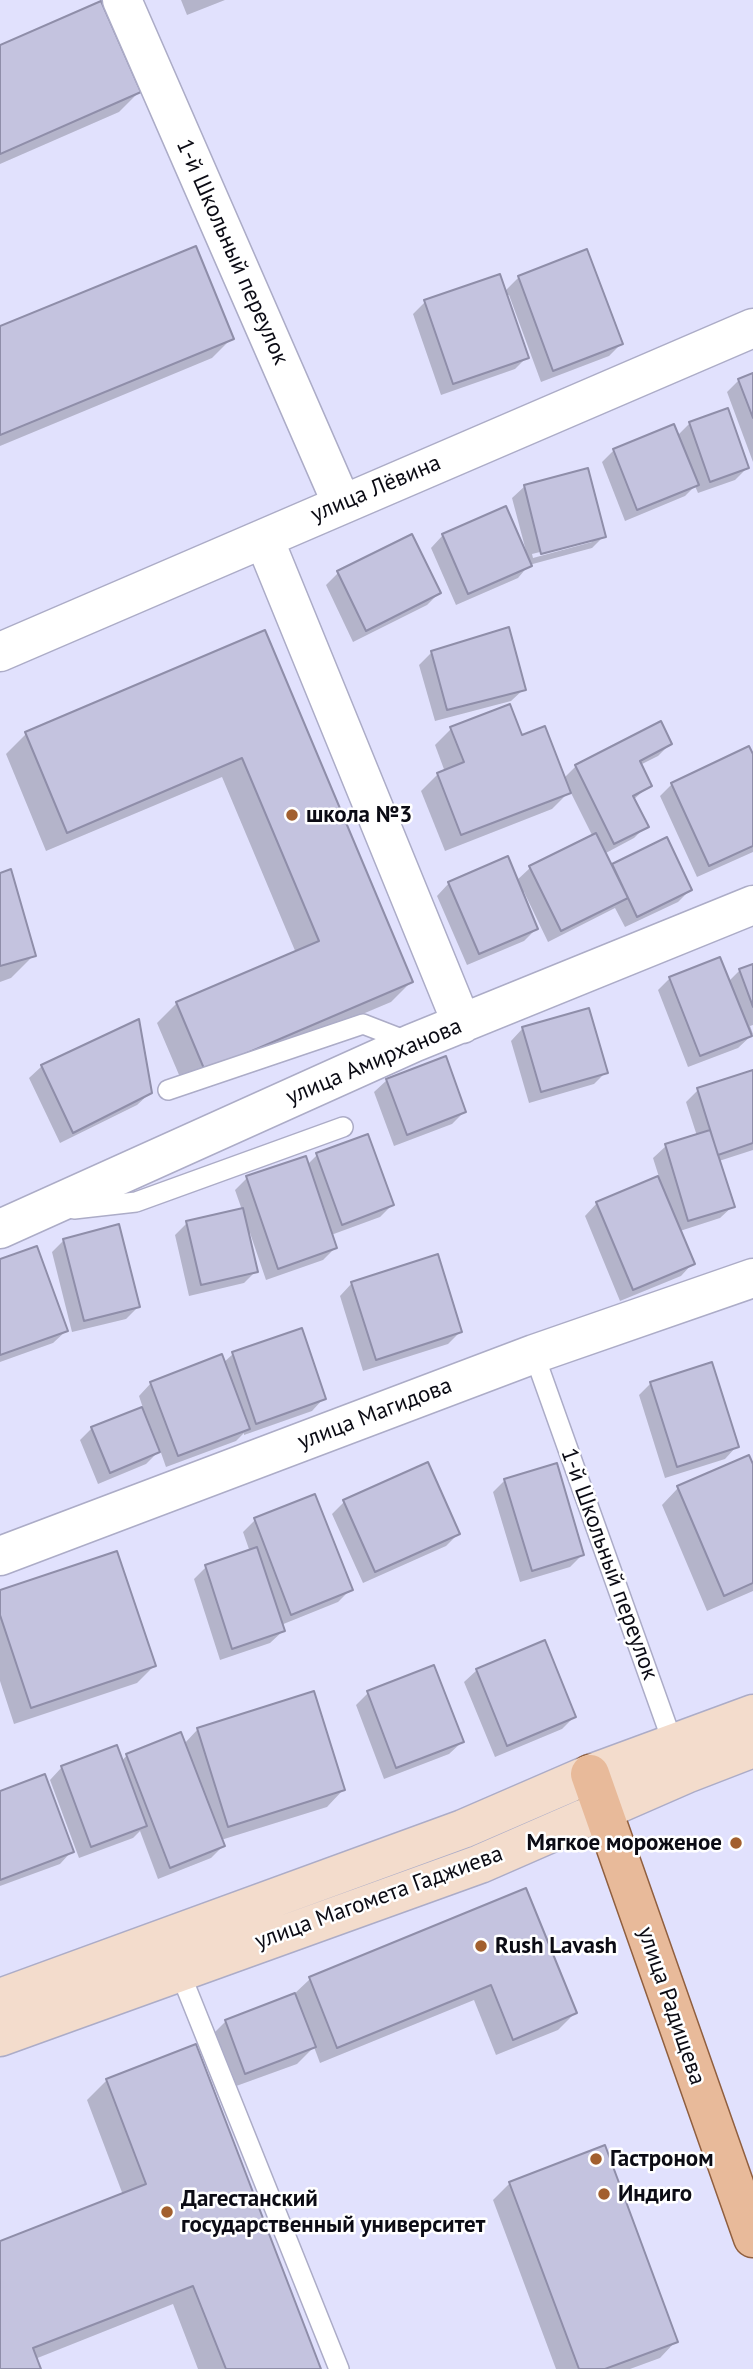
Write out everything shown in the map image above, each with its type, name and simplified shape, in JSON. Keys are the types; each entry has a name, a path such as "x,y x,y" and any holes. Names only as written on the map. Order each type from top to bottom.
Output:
{"main road":[{"name":"улица Магомета Гаджиева","path":"0,1998 171,1956 480,1864 602,1810 753,1714"},
{"name":"улица Магомета Гаджиева","path":"0,2037 171,1956 590,1774 753,1748"},
{"name":"улица Радищева","path":"590,1774 753,2238"}],"street":[{"name":"1-й Школьный переулок","path":"122,0 342,503"},
{"name":"улица Лёвина","path":"0,652 753,328"},
{"path":"264,539 462,1024"},
{"name":"улица Амирханова","path":"0,1229 413,1043 753,905"},
{"name":"улица Магидова","path":"0,1556 534,1354 753,1278"}],"lane":[{"path":"168,1090 363,1024 413,1043"},
{"path":"38,1212 136,1202 343,1127"},
{"name":"1-й Школьный переулок","path":"534,1354 679,1759"},
{"path":"171,1956 339,2369"}],"building":[{"path":"101,1 141,92 0,154 0,45"},
{"path":"196,246 234,339 0,435 0,326"},
{"path":"587,249 623,344 553,371 518,276"},
{"path":"500,274 529,358 453,384 424,300"},
{"path":"753,373 753,418 738,379"},
{"path":"728,408 749,468 710,482 689,422"},
{"path":"674,424 699,485 637,510 613,449"},
{"path":"588,468 606,537 541,554 524,485"},
{"path":"506,506 532,566 468,594 442,534"},
{"path":"412,534 441,593 366,631 337,571"},
{"path":"509,627 526,690 447,710 431,651"},
{"path":"265,630 413,982 205,1071 176,1002 319,941 242,758 67,833 25,732"},
{"path":"510,704 522,735 545,726 571,793 461,835 437,773 464,762 450,727"},
{"path":"661,721 672,744 640,761 652,786 633,796 649,827 614,844 575,765"},
{"path":"749,746 753,754 753,846 709,866 671,783"},
{"path":"596,833 628,898 561,931 529,866"},
{"path":"667,837 692,890 637,917 612,864"},
{"path":"508,856 538,929 479,954 448,882"},
{"path":"11,869 36,956 0,966 0,873"},
{"path":"720,957 752,1036 700,1056 669,977"},
{"path":"753,964 753,1007 739,969"},
{"path":"589,1008 608,1073 541,1092 522,1027"},
{"path":"139,1019 152,1093 73,1133 41,1065"},
{"path":"446,1056 466,1112 407,1135 386,1079"},
{"path":"753,1070 753,1143 718,1155 697,1088"},
{"path":"710,1130 735,1207 688,1221 665,1144"},
{"path":"368,1134 394,1205 342,1225 316,1153"},
{"path":"306,1156 337,1248 278,1269 246,1176"},
{"path":"658,1176 695,1264 633,1290 596,1202"},
{"path":"243,1208 258,1272 201,1285 186,1221"},
{"path":"119,1224 140,1307 84,1321 63,1239"},
{"path":"37,1246 68,1331 0,1355 0,1259"},
{"path":"438,1254 462,1332 376,1360 351,1282"},
{"path":"302,1328 326,1399 256,1424 232,1352"},
{"path":"222,1354 250,1429 178,1456 150,1382"},
{"path":"712,1362 739,1447 677,1467 650,1382"},
{"path":"142,1407 160,1452 110,1473 91,1427"},
{"path":"749,1455 753,1464 753,1583 724,1596 677,1486"},
{"path":"428,1462 460,1534 375,1572 343,1500"},
{"path":"557,1463 584,1555 532,1571 504,1479"},
{"path":"315,1494 353,1590 291,1615 254,1518"},
{"path":"257,1547 285,1631 232,1649 205,1565"},
{"path":"117,1551 156,1666 31,1708 0,1615 0,1590"},
{"path":"545,1640 576,1717 507,1746 476,1669"},
{"path":"434,1665 464,1742 396,1768 367,1691"},
{"path":"314,1691 345,1790 228,1827 197,1728"},
{"path":"181,1732 225,1846 170,1868 126,1754"},
{"path":"117,1745 147,1826 91,1847 61,1766"},
{"path":"45,1774 74,1852 0,1880 0,1791"},
{"path":"526,1888 577,2013 513,2040 491,1985 337,2048 309,1977"},
{"path":"295,1993 316,2047 245,2074 225,2020"},
{"name":"Дагестанский государственный университет","path":"196,2044 321,2369 226,2369 193,2286 33,2348 41,2369 0,2369 0,2241 146,2184 106,2079"},
{"path":"605,2145 678,2342 605,2369 579,2369 509,2182"}],"place":[{"name":"школа №3","path":"292,815"},
{"name":"Мягкое мороженое","path":"736,1843"},
{"name":"Rush Lavash","path":"481,1946"},
{"name":"Гастроном","path":"596,2159"},
{"name":"Индиго","path":"604,2194"},
{"name":"Дагестанский государственный университет","path":"167,2212"}]}
